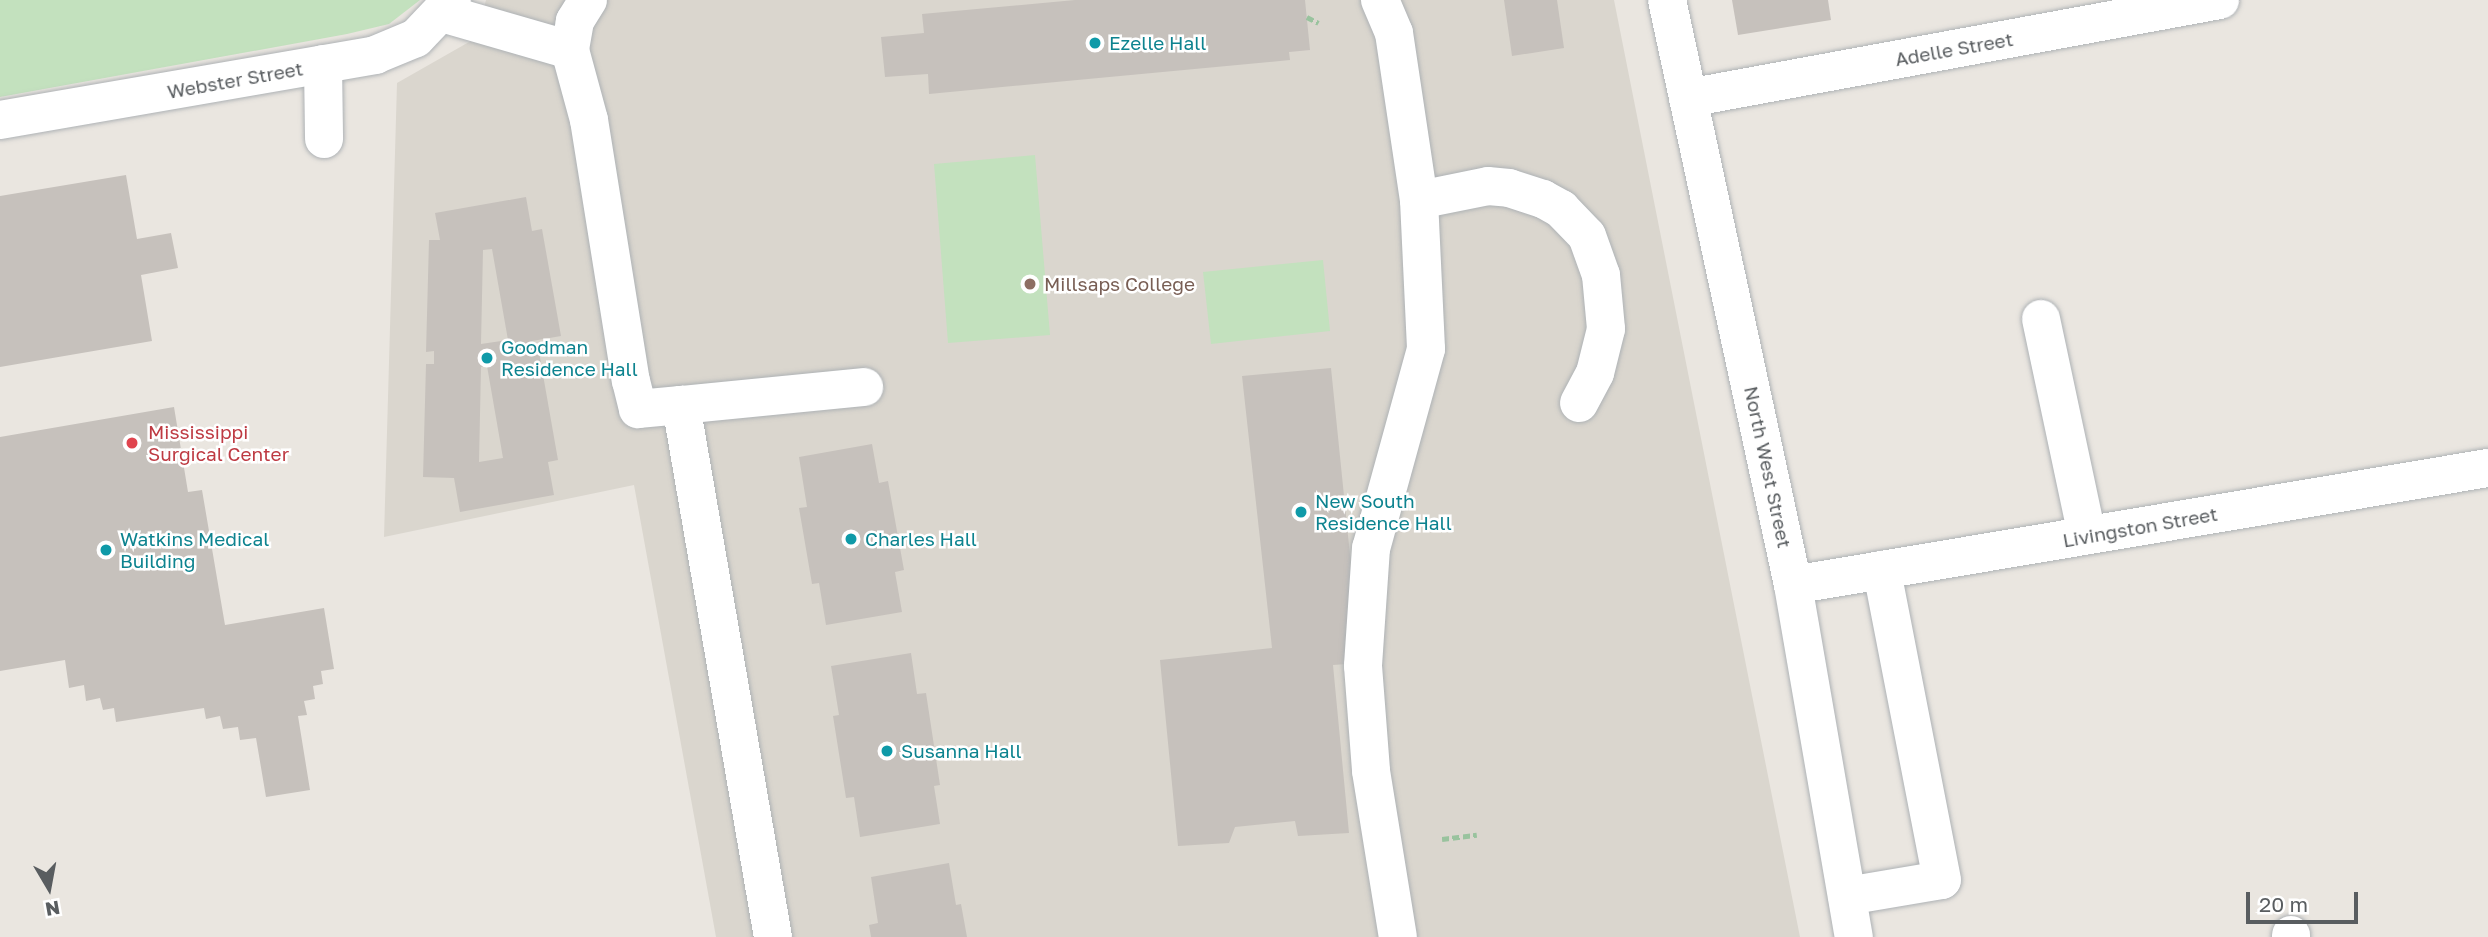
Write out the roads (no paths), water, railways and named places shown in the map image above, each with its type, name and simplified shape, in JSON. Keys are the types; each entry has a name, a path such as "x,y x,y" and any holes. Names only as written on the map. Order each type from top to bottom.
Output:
{"street":[{"path":"588,0 575,21 570,50 589,120 638,409 864,387"},
{"path":"1380,0 1394,33 1419,200 1426,349 1371,548 1363,666 1371,771 1398,937"},
{"name":"North West Street","path":"1667,0 1793,585 1854,937"},
{"name":"Adelle Street","path":"1688,98 2221,0"},
{"path":"447,7 570,50"},
{"name":"Webster Street","path":"0,120 375,55 416,38 447,7"},
{"path":"323,64 324,139"},
{"path":"1419,200 1488,186 1509,188 1544,199 1561,209 1587,236 1601,275 1606,329 1595,373 1579,403"},
{"path":"2041,319 2087,536"},
{"path":"681,405 773,937"},
{"name":"Livingston Street","path":"1793,585 2488,468"},
{"path":"1847,896 1942,880 1882,570"}],"place":[{"name":"Ezelle Hall","path":"1095,43"},
{"name":"Millsaps College","path":"1030,284"},
{"name":"Goodman Residence Hall","path":"487,358"},
{"name":"Mississippi Surgical Center","path":"132,443"},
{"name":"New South Residence Hall","path":"1301,512"},
{"name":"Charles Hall","path":"851,539"},
{"name":"Watkins Medical Building","path":"106,550"},
{"name":"Susanna Hall","path":"887,751"}]}
